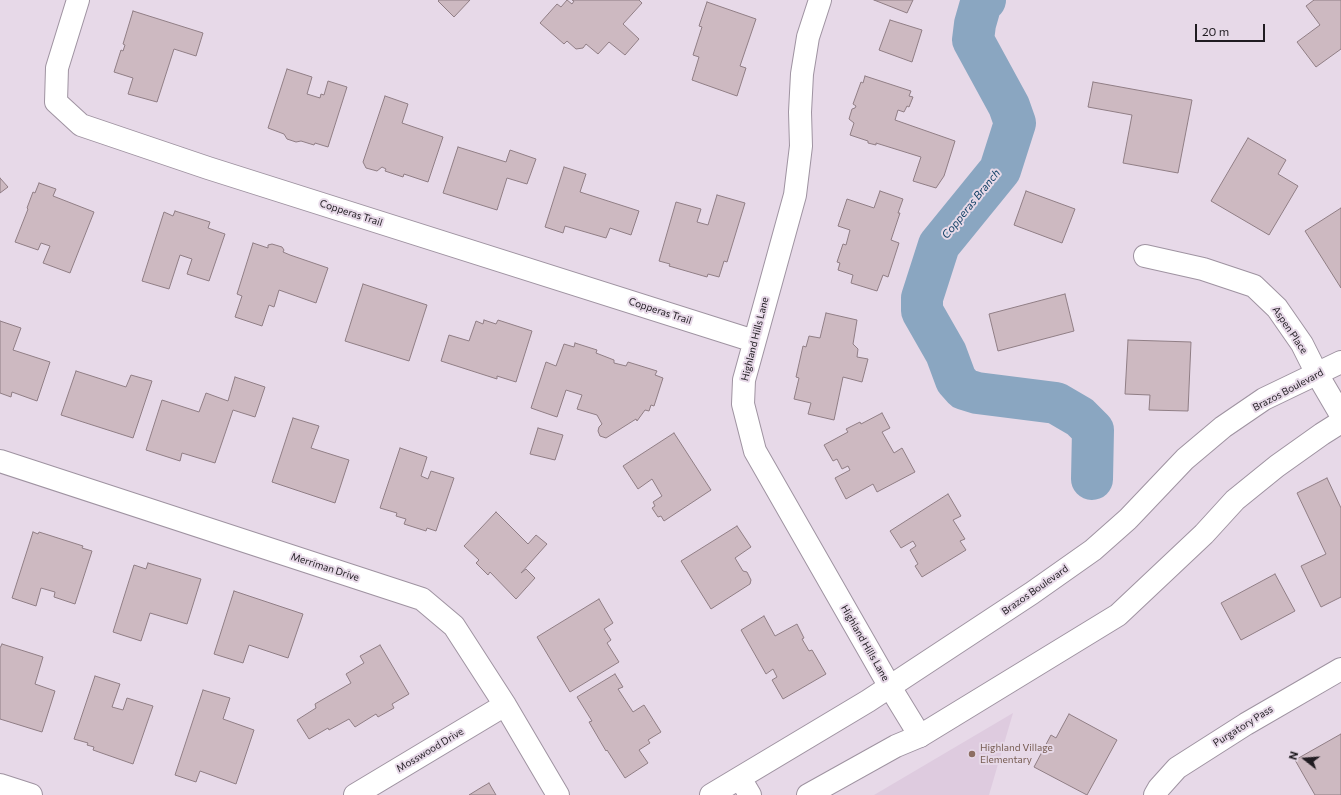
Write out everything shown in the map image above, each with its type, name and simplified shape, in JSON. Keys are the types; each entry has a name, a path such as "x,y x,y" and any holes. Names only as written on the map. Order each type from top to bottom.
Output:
{"street":[{"name":"Copperas Trail","path":"78,0 57,68 56,102 81,125 215,170 754,341"},
{"name":"Highland Hills Lane","path":"820,0 808,37 802,74 800,112 801,146 794,195 744,380 743,404 755,451 890,687 920,736"},
{"name":"Aspen Place","path":"1145,256 1203,269 1254,286 1277,308 1302,344 1317,374 1341,415"},
{"name":"Brazos Boulevard","path":"711,795 745,787 890,687 1032,593 1092,550 1128,519 1186,459 1223,427 1264,399 1341,362"},
{"path":"808,795 896,746 920,736 1118,615 1204,534 1235,500 1277,466 1341,422"},
{"name":"Merriman Drive","path":"0,461 422,599 454,626 505,705 558,795"},
{"name":"Purgatory Pass","path":"1155,795 1159,788 1177,768 1246,724 1341,669"},
{"name":"Mosswood Drive","path":"355,795 505,705"},
{"path":"0,785 30,795"}],"shaded area":[{"name":"Highland Village Elementary","path":"1013,713 989,795 874,795"}],"building":[{"path":"470,0 454,17 438,1"},
{"path":"567,0 572,4 574,1 572,0 639,0 642,3 623,24 639,39 625,55 609,42 598,54 586,44 583,48 576,49 567,41 564,44 540,23 557,4 561,7"},
{"path":"874,0 913,0 907,13"},
{"path":"1314,0 1341,0 1341,49 1316,67 1297,42 1320,25 1306,6"},
{"path":"707,2 756,19 740,66 746,68 737,96 692,80 699,57 693,55 702,27 699,26"},
{"path":"133,11 203,33 196,56 174,49 157,102 128,94 133,78 114,72 121,50 123,51 125,45 123,44"},
{"path":"890,20 922,30 912,62 879,50"},
{"path":"287,69 312,77 307,94 320,98 321,94 324,95 328,81 347,87 328,147 315,143 314,145 301,141 296,142 287,139 284,134 268,128"},
{"path":"865,76 911,91 909,96 913,97 909,107 907,106 904,112 898,110 895,120 955,141 944,176 936,188 913,181 921,157 876,143 876,145 868,143 868,141 850,135 854,123 849,119 852,109 856,106 853,104 861,82 863,83"},
{"path":"1093,82 1192,100 1178,173 1123,163 1132,115 1088,107"},
{"path":"385,96 408,104 402,123 443,137 428,182 404,174 403,177 385,171 386,169 382,167 377,171 366,168 363,162"},
{"path":"1248,138 1286,160 1278,174 1298,186 1269,235 1211,201"},
{"path":"458,147 506,162 510,150 536,159 527,184 507,178 497,210 443,193"},
{"path":"564,167 586,174 580,192 639,211 631,235 610,228 606,238 565,226 563,233 545,227"},
{"path":"0,178 8,187 0,193"},
{"path":"39,183 56,189 53,196 94,212 70,273 43,263 50,246 41,243 38,250 15,242 33,192 35,193"},
{"path":"880,191 903,199 891,240 899,243 888,277 883,275 877,291 851,283 853,275 838,270 840,263 837,262 843,244 846,245 850,230 838,226 847,199 874,208"},
{"path":"1026,191 1075,209 1062,243 1014,225"},
{"path":"717,195 745,203 727,262 724,261 719,277 708,274 707,277 669,266 670,264 659,261 676,202 701,209 697,222 708,225"},
{"path":"1341,208 1341,288 1305,231"},
{"path":"175,211 210,222 208,228 225,234 209,281 187,274 192,259 180,255 169,289 142,281 164,212 173,216"},
{"path":"253,243 268,248 268,245 272,244 282,247 284,250 283,252 328,268 316,303 279,290 274,307 269,305 262,326 235,317 242,296 237,294"},
{"path":"363,284 427,305 409,361 345,341"},
{"path":"1065,294 1074,331 998,351 989,314"},
{"path":"826,313 857,320 853,344 858,349 857,357 868,359 862,382 843,377 834,420 808,414 811,403 794,399 799,378 796,377 803,346 806,347 809,336 820,338"},
{"path":"484,320 496,324 498,320 532,331 516,382 497,376 497,379 441,361 449,335 469,341 476,321 483,324"},
{"path":"0,321 21,328 13,350 50,362 37,401 12,392 11,397 0,393"},
{"path":"1128,340 1191,342 1188,411 1149,410 1150,395 1125,394"},
{"path":"575,343 597,350 596,353 614,360 614,363 626,366 628,362 657,371 655,375 663,378 654,406 651,405 649,411 645,410 637,421 636,419 606,438 600,436 598,431 602,424 597,415 577,409 582,395 566,390 557,417 531,408 546,362 556,366 564,344 574,347"},
{"path":"76,371 126,387 131,375 152,381 133,438 61,415"},
{"path":"235,377 265,387 255,417 233,410 215,463 182,453 180,461 146,450 162,400 199,412 206,393 228,401"},
{"path":"882,413 890,428 882,432 894,453 902,448 915,472 877,492 873,484 846,499 835,478 850,470 848,466 842,469 837,459 833,461 824,445 848,432 846,429 860,422 861,424"},
{"path":"293,418 319,426 311,448 349,460 335,503 272,482"},
{"path":"538,428 563,435 555,460 530,454"},
{"path":"674,433 711,490 664,521 661,516 658,517 652,508 655,506 653,502 662,496 652,479 638,489 623,466"},
{"path":"400,448 427,457 421,476 428,479 431,471 454,478 436,531 427,528 426,531 404,524 406,519 396,516 397,513 380,508"},
{"path":"1327,478 1341,508 1341,597 1321,607 1301,566 1326,554 1297,493"},
{"path":"948,494 961,516 953,520 965,539 960,541 966,550 922,577 915,566 918,564 910,550 916,546 913,541 901,548 890,531"},
{"path":"496,512 528,544 536,535 547,544 521,573 526,569 535,578 516,599 490,572 488,575 476,563 479,560 464,546"},
{"path":"737,526 751,547 735,558 743,571 747,572 751,580 750,584 711,609 681,561"},
{"path":"33,532 38,534 39,532 83,546 82,548 92,551 75,604 54,597 55,592 41,588 36,606 12,598"},
{"path":"148,563 201,579 187,624 150,613 141,641 113,632 134,565 146,569"},
{"path":"1275,574 1295,611 1241,640 1221,603"},
{"path":"234,591 303,614 288,658 249,645 243,663 214,654"},
{"path":"599,599 613,623 604,629 611,640 607,643 619,662 570,692 537,637"},
{"path":"764,616 775,636 797,624 804,638 802,639 809,651 812,650 826,674 783,699 772,680 777,677 773,669 766,674 741,630"},
{"path":"2,644 43,657 35,684 55,691 42,732 0,719 0,648"},
{"path":"380,645 409,694 392,704 394,708 378,717 376,714 355,727 349,719 329,730 328,728 309,739 297,720 316,708 315,704 351,683 346,674 364,663 360,656"},
{"path":"615,674 623,687 618,689 633,712 644,705 661,732 648,740 650,743 639,750 648,763 625,778 607,750 606,751 589,722 592,721 577,697"},
{"path":"95,676 120,684 112,707 123,710 127,698 153,706 133,764 93,750 94,747 87,745 88,743 74,739"},
{"path":"203,690 230,698 223,719 254,730 236,784 200,771 196,782 175,775"},
{"path":"1069,714 1117,740 1087,795 1034,767 1051,735 1056,738"},
{"path":"1341,734 1341,795 1315,795 1295,760"},
{"path":"489,783 496,795 469,795 482,787"}],"waterway":[{"name":"Copperas Branch","path":"985,0 981,3 975,24 973,40 1009,106 1015,123 1000,170 939,245 922,298 922,311 946,353 956,380 964,389 977,393 1056,403 1080,417 1093,430 1092,479"}],"place":[{"name":"Highland Village Elementary","path":"972,754"}]}
